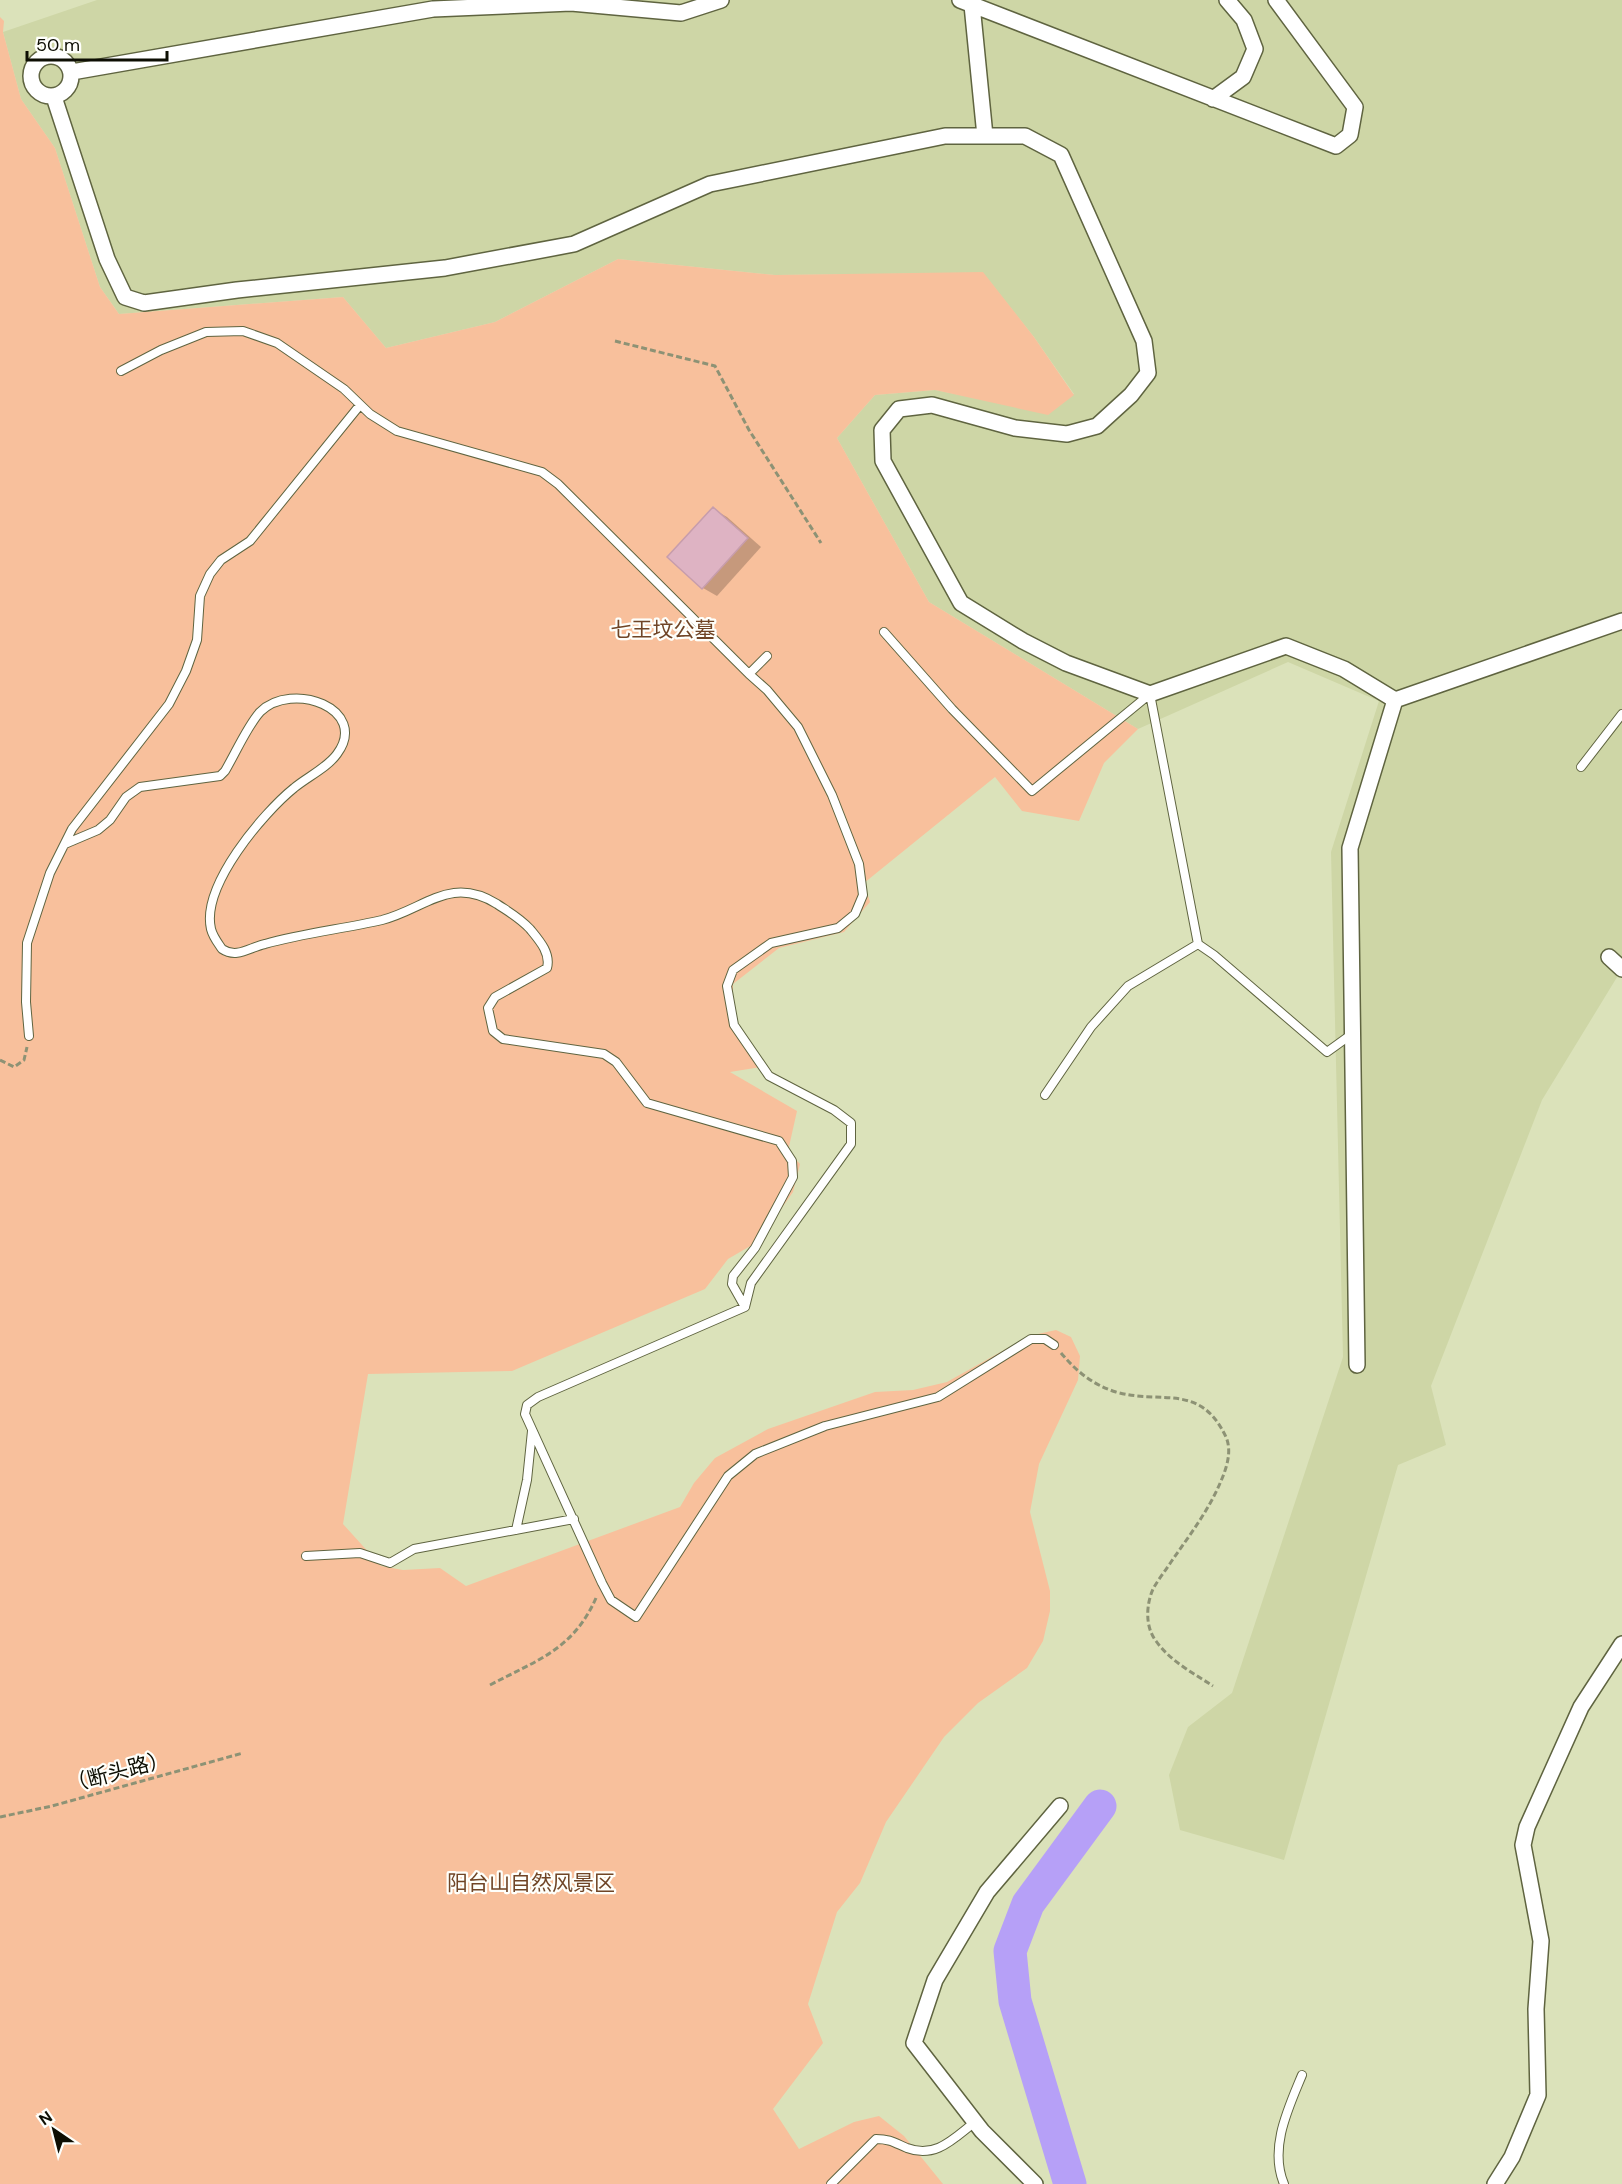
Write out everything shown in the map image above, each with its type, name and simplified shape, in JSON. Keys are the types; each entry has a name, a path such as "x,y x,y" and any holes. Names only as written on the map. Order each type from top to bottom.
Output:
{"street":[{"path":"72,72 434,9 571,3 681,13 721,0"},
{"path":"1213,99 1243,77 1256,49 1244,20 1227,0"},
{"path":"985,136 966,2 1336,146 1350,135 1355,107 1275,0"},
{"path":"52,56 64,60 72,72 70,85 66,91 54,97 41,94 33,85 31,72 34,65 45,57 52,56"},
{"path":"54,97 106,259 125,297 144,303 237,290 445,268 574,244 710,184 945,136 1026,136 1061,155 1144,341 1148,373 1131,395 1097,426 1067,434 1015,428 932,405 899,409 882,430 883,461 961,603 1023,641 1066,663 1150,694 1286,646 1344,669 1395,700"},
{"path":"1395,700 1622,621"},
{"path":"1357,1365 1350,848 1395,700"},
{"path":"1609,957 1622,969"},
{"path":"1495,2184 1512,2157 1538,2095 1536,2009 1541,1941 1523,1845 1527,1827 1581,1707 1622,1644"},
{"path":"1035,2184 975,2122 914,2043 935,1980 987,1892 1060,1806"}],"lane":[{"path":"121,371 161,350 206,332 243,331 277,343 344,389 360,405 397,431 542,472 558,484 767,690 798,727 832,795 855,854 863,895 855,914 838,928 771,942 733,970 727,986 734,1025 769,1076 834,1110 851,1123 851,1144 751,1283 745,1307"},
{"path":"29,1036 26,1002 27,944 50,873 64,844 72,829 169,704 186,671 197,640 200,596 210,574 221,560 250,541 360,405"},
{"path":"884,632 952,709 1032,791 1150,694 1198,944 1328,1052 1352,1034"},
{"path":"749,674 767,656"},
{"path":"64,844 98,830 110,820 126,797 140,787 220,776 260,712 275,703 301,697 320,701 334,709 343,729 343,741 336,755 266,812 221,878 211,914 211,929 222,949 237,954 265,944 385,919 443,894 466,892 482,895 520,918 544,948 549,961 547,968 495,997 488,1008 493,1031 503,1039 604,1054 616,1062 647,1103 779,1141 792,1161 793,1177 755,1248 733,1276 732,1284 745,1307"},
{"path":"1581,767 1622,714"},
{"path":"1045,1095 1091,1027 1128,986 1198,944"},
{"path":"745,1307 538,1397 527,1405 525,1414 602,1583 611,1600 636,1617 728,1476 755,1454 825,1426 898,1405 938,1397 1031,1339 1045,1339 1054,1345"},
{"path":"516,1530 527,1480 532,1429"},
{"path":"306,1556 360,1553 390,1563 414,1549 574,1519"},
{"path":"1284,2184 1279,2173 1280,2136 1302,2075"},
{"path":"831,2184 876,2139 892,2139 907,2148 928,2153 943,2147 975,2122"}],"path":[{"path":"615,341 715,366 749,430 821,543"},
{"path":"0,1059 15,1066 24,1060 29,1036"},
{"path":"1054,1345 1074,1370 1099,1386 1118,1393 1181,1398 1207,1408 1227,1440 1228,1464 1217,1492 1153,1589 1148,1608 1148,1626 1156,1641 1185,1668 1213,1686"},
{"path":"490,1685 551,1653 572,1638 588,1617 602,1583"},
{"name":"（断头路）","path":"0,1817 52,1806 243,1753"}],"shaded area":[{"path":"97,0 1622,0 1622,969 1542,1100 1431,1386 1446,1445 1398,1465 1284,1860 1180,1830 1169,1775 1188,1727 1232,1693 1343,1357 1331,852 1379,701 1288,662 1138,729 929,602 837,438 875,395 935,390 990,401 1074,394 1034,337 983,273 775,275 618,259 495,322 386,348 343,297 119,314 100,287 55,148 21,99 3,32"}],"green space":[{"name":"阳台山自然风景区","path":"0,17 4,21 3,32 21,99 55,148 100,287 119,314 343,297 386,348 495,322 618,259 775,275 983,272 1034,337 1074,395 1048,415 935,390 875,395 837,438 929,602 1138,729 1104,763 1079,821 1022,811 995,777 864,883 870,902 844,932 779,948 733,984 733,1018 767,1066 730,1072 797,1111 788,1151 800,1164 793,1192 772,1222 752,1245 728,1259 705,1289 512,1371 368,1374 343,1524 381,1566 403,1570 440,1568 466,1586 680,1507 694,1483 715,1458 768,1429 875,1392 913,1390 947,1382 1029,1336 1056,1330 1071,1337 1080,1356 1078,1380 1039,1464 1030,1512 1050,1591 1050,1611 1043,1641 1027,1668 978,1703 944,1737 886,1822 860,1883 837,1912 808,2004 823,2043 773,2109 799,2149 854,2122 879,2116 904,2136 943,2184 0,2184"}],"building":[{"path":"713,507 748,538 702,589 667,557"}],"waterway":[{"path":"1070,2184 1015,2001 1010,1951 1028,1904 1100,1806"}],"park label":[{"name":"七王坟公墓","path":"663,630"}]}
